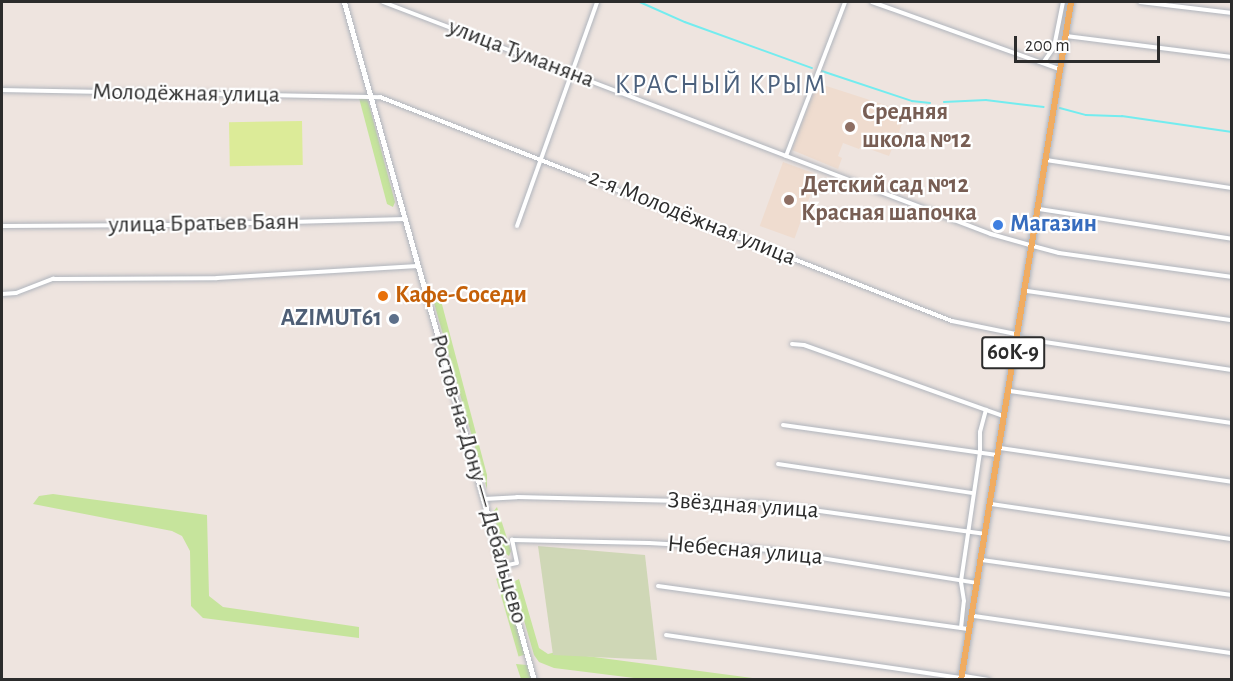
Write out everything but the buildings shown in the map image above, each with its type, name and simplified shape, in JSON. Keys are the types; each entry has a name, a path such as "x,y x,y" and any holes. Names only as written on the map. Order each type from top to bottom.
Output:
{"main road":[{"name":"60К-9","path":"963,678 965,629 976,583 1071,2"},
{"name":"60К-9","path":"963,678 1017,336 1027,291 1067,27"}],"street":[{"name":"Ростов-на-Дону — Дебальцево","path":"344,2 534,680"},
{"name":"улица Туманяна","path":"383,2 991,234 1059,253 1232,277"},
{"path":"517,226 597,2"},
{"path":"786,156 845,2"},
{"path":"872,2 1059,69"},
{"path":"1043,63 1054,47 1063,2"},
{"path":"1140,2 1232,13"},
{"path":"1066,36 1232,57"},
{"name":"Молодёжная улица","path":"2,90 371,95"},
{"name":"2-я Молодёжная улица","path":"371,95 541,158 952,321 1017,336 1232,370"},
{"path":"1046,160 1232,188"},
{"path":"1039,208 1232,239"},
{"name":"улица Братьев Баян","path":"2,226 173,225 406,219"},
{"path":"2,294 16,293 46,281 216,278 418,266"},
{"path":"1027,291 1232,320"},
{"path":"792,344 804,345 1003,416"},
{"path":"1010,391 1232,423"},
{"path":"658,586 965,629 962,581 980,453 980,432 986,410"},
{"path":"783,424 997,455"},
{"path":"1000,448 1232,482"},
{"path":"778,464 973,493"},
{"name":"Звёздная улица","path":"484,499 500,497 762,502 984,534"},
{"path":"991,504 1232,539"},
{"name":"Небесная улица","path":"503,566 517,563 512,540 649,543 761,549 976,583"},
{"path":"982,560 1232,595"},
{"path":"974,616 1232,653"},
{"path":"666,635 989,680"}],"shaded area":[{"name":"Средняя школа №12","path":"817,83 907,112 889,156 861,146 859,149 843,143 838,156 842,158 838,169 792,150"},
{"name":"Детский сад №12 Красная шапочка","path":"783,162 818,175 795,239 760,226"}],"green space":[{"path":"359,98 366,98 368,101 395,202 393,207 387,204"},
{"path":"302,121 303,165 230,166 229,122"},
{"path":"430,289 439,293 487,475 487,489"},
{"path":"53,494 207,515 209,596 223,607 359,627 359,638 203,618 191,606 190,551 182,536 172,531 33,504 39,496"},
{"path":"497,507 511,551 509,556 504,552 493,512"},
{"path":"538,546 645,555 657,660 553,655"},
{"path":"502,577 524,655 519,657 496,579"},
{"path":"519,579 539,648 548,654 556,652 760,679 642,679 554,668 539,662 534,655 513,582"},
{"path":"516,664 527,665 531,679 521,679"}],"waterway":[{"path":"640,2 685,22 812,68"},
{"path":"822,71 912,101 930,103"},
{"path":"944,102 986,100 1044,107"},
{"path":"1060,108 1086,115 1122,116 1232,132"}],"place":[{"name":"Средняя школа №12","path":"850,127"},
{"name":"Детский сад №12 Красная шапочка","path":"789,200"},
{"name":"Магазин","path":"998,225"},
{"name":"Кафе-Соседи","path":"383,296"},
{"name":"AZIMUT61","path":"394,319"}],"district":[{"name":"КРАСНЫЙ КРЫМ","path":"721,85"}]}
